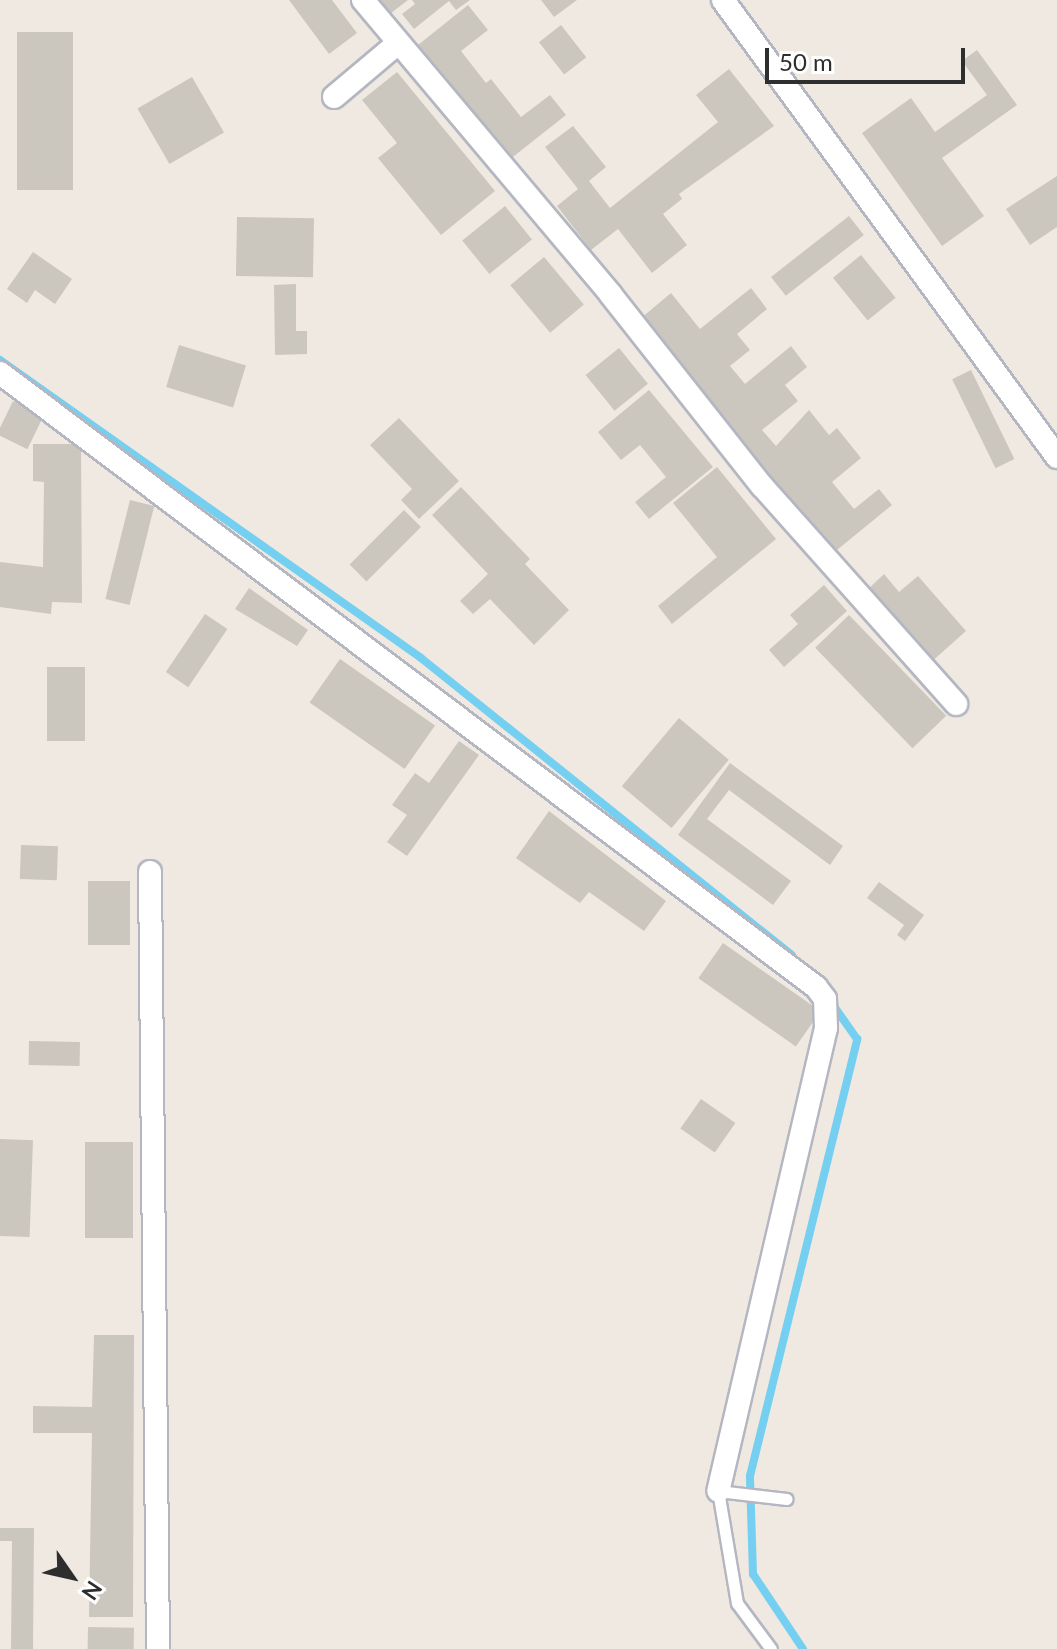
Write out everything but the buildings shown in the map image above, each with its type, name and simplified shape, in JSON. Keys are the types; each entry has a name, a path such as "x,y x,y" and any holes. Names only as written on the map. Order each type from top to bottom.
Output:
{"street":[{"path":"363,0 611,295 762,486 956,704"},
{"path":"723,0 1057,457"},
{"path":"334,97 398,43"},
{"path":"0,373 816,987 825,999 826,1028 718,1491"},
{"path":"150,872 158,1649"}],"lane":[{"path":"771,1649 737,1603 718,1491 787,1499"}],"waterway":[{"path":"0,360 421,658 792,955"},
{"path":"803,1649 753,1574 750,1476 857,1039 831,1002"}]}
